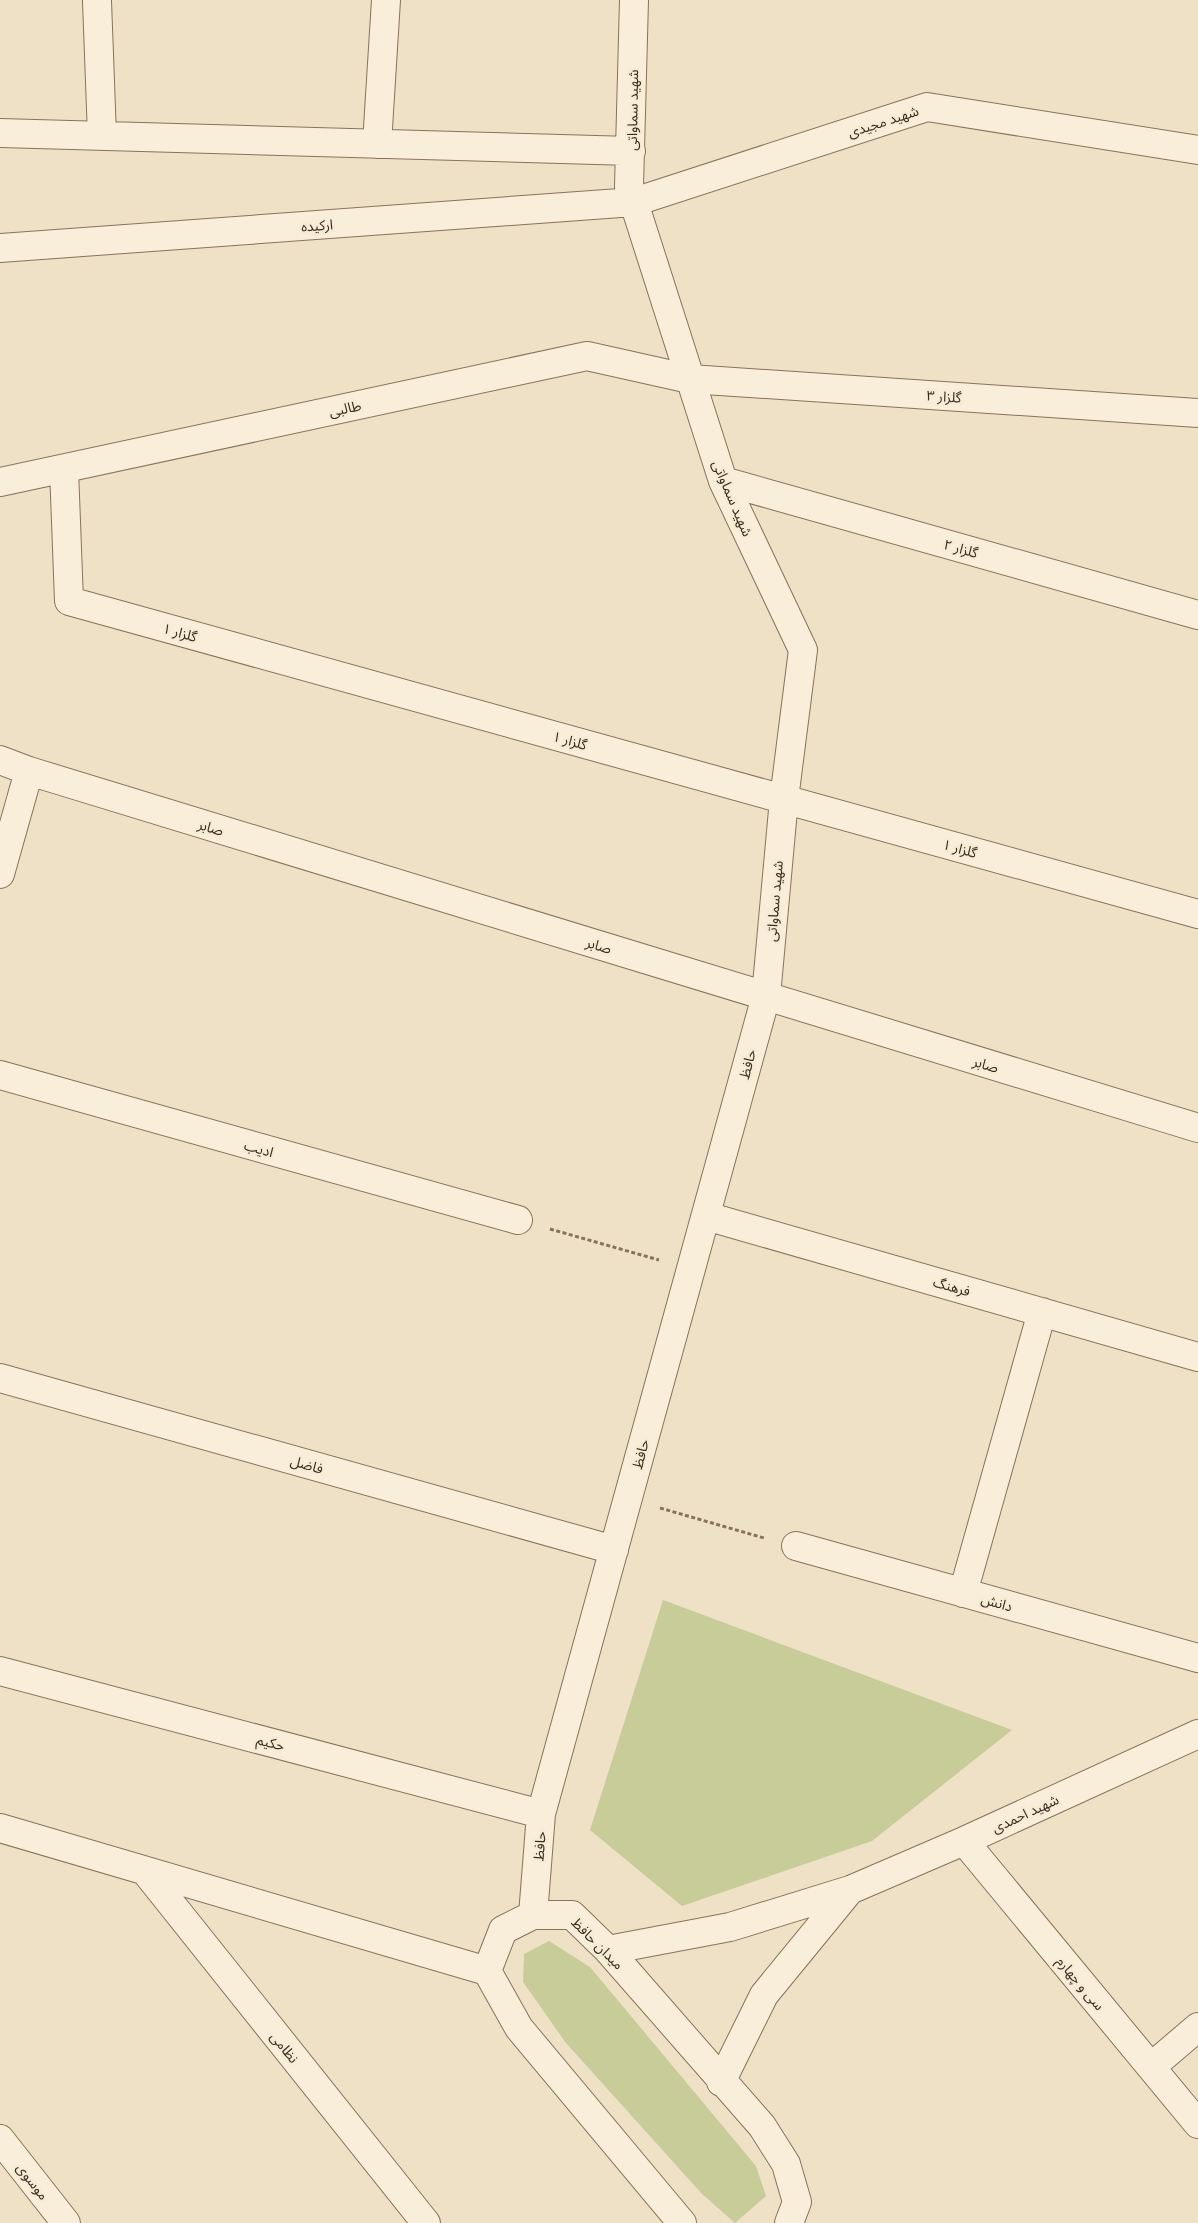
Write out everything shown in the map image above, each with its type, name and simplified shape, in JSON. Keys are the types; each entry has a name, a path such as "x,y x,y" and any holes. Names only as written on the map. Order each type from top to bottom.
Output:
{"street":[{"path":"377,144 386,0"},
{"name":"شهید سماواتی","path":"634,0 629,187 723,482 803,650 784,799 766,996"},
{"path":"97,1 102,136"},
{"name":"شهید مجیدی","path":"634,202 927,107 1198,150"},
{"path":"0,133 631,151"},
{"name":"ارکیده","path":"0,248 634,202"},
{"name":"طالبی","path":"0,482 587,356 690,379"},
{"name":"گلزار ۳","path":"690,379 1198,413"},
{"name":"گلزار ۱","path":"64,469 69,601 1198,914"},
{"name":"گلزار ۲","path":"723,482 1198,615"},
{"name":"صابر","path":"0,760 28,771 1198,1128"},
{"path":"0,874 28,771"},
{"name":"حافظ","path":"534,1915 542,1814 766,996"},
{"name":"ادیب","path":"0,1075 518,1220"},
{"name":"فرهنگ","path":"706,1216 1198,1356"},
{"path":"963,1593 1042,1312"},
{"name":"فاضل","path":"0,1378 614,1550"},
{"name":"دانش","path":"796,1546 1198,1658"},
{"name":"حکیم","path":"0,1671 542,1814"},
{"name":"شهید احمدی","path":"608,1950 730,1927 850,1890 964,1841 1198,1734"},
{"path":"0,1828 487,1971 519,2028 682,2223"},
{"name":"سی و چهارم","path":"964,1841 1198,2124"},
{"name":"نظامی","path":"145,1870 426,2223"},
{"path":"721,2082 764,1995 850,1890"},
{"name":"میدان حافظ","path":"487,1971 503,1930 534,1915 572,1915 608,1950 721,2082 762,2126 786,2164 797,2202 789,2223"},
{"path":"1151,2066 1198,2027"},
{"name":"موسوی","path":"0,2139 66,2223"}],"path":[{"path":"518,1220 691,1269"},
{"path":"628,1499 796,1546"}],"green space":[{"path":"663,1600 1012,1730 872,1841 682,1906 590,1830"},
{"path":"549,1941 590,1967 756,2166 766,2196 735,2223 702,2194 566,2043 523,1982 524,1954"}]}
